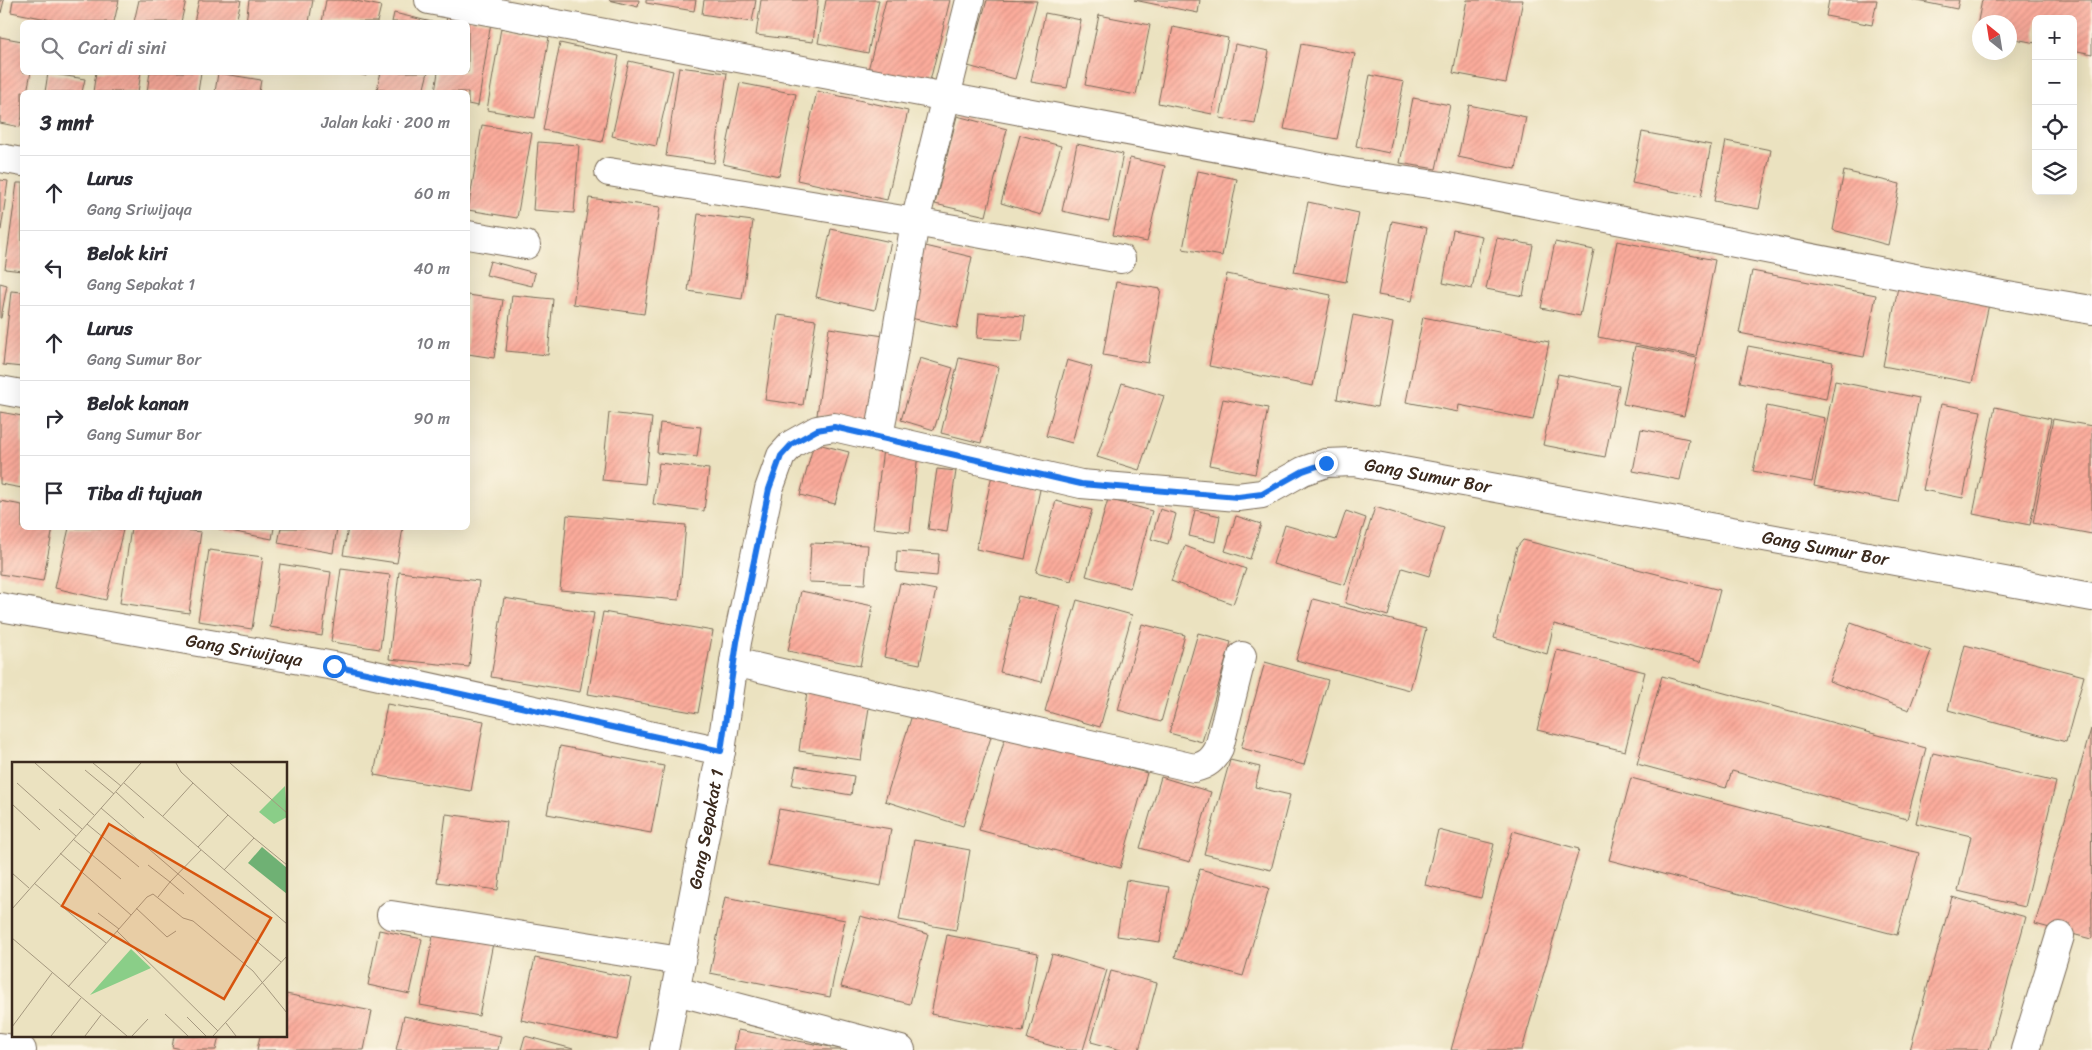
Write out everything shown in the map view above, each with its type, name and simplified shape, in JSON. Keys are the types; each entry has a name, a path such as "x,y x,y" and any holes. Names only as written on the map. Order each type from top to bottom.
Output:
{"street":[{"path":"429,0 1352,172 1443,186 2002,295 2092,310"},
{"path":"879,438 915,222 970,0"},
{"path":"0,158 20,162"},
{"path":"609,172 915,222 1121,259"},
{"path":"470,235 526,245"},
{"path":"0,390 20,394"},
{"name":"Gang Sumur Bor","path":"769,489 781,456 792,444 817,430 834,427 1081,484 1238,497 1262,494 1303,471 1326,463 1354,462 2092,597"},
{"name":"Gang Sepakat 1","path":"664,1050 721,751 734,662 769,489"},
{"name":"Gang Sriwijaya","path":"0,607 334,666 721,751"},
{"path":"734,662 1194,768 1204,766 1215,757 1219,748 1242,656"},
{"path":"390,915 680,961"},
{"path":"2025,1050 2060,936"},
{"path":"676,991 901,1050"},
{"path":"0,1046 22,1050"}],"building":[{"path":"0,0 4,0 1,13 0,12"},
{"path":"13,0 119,0 114,20 52,20 11,12"},
{"path":"139,0 186,0 181,20 134,20"},
{"path":"199,0 241,0 236,20 194,20"},
{"path":"249,0 313,0 309,20 246,20"},
{"path":"326,0 351,0 381,6 378,20 322,20"},
{"path":"609,0 639,0 638,7"},
{"path":"646,0 696,0 694,11 646,3"},
{"path":"704,0 756,0 752,22 702,14"},
{"path":"761,0 818,0 813,42 756,35"},
{"path":"826,0 879,0 868,53 818,43"},
{"path":"886,0 950,0 929,85 868,70"},
{"path":"987,0 1037,1 1015,79 968,66"},
{"path":"1134,0 1200,0 1198,13"},
{"path":"1467,0 1523,0 1506,83 1453,73"},
{"path":"1829,0 1877,0 1872,25 1826,16"},
{"path":"1913,0 1959,0 1957,9"},
{"path":"1982,0 2092,0 2092,54 2077,51 2077,15 2032,15 2032,42 2017,39 2017,15 1979,15"},
{"path":"394,13 424,20 392,20"},
{"path":"1045,13 1081,20 1067,88 1031,82"},
{"path":"1099,15 1150,25 1136,95 1085,85"},
{"path":"447,16 491,22 478,106 470,104 470,90 435,90 438,75 470,75 470,20 446,20"},
{"path":"1173,27 1228,38 1212,114 1158,103"},
{"path":"501,28 549,37 535,118 487,110"},
{"path":"0,37 20,41 20,75 30,75 27,90 20,90 20,127 0,123"},
{"path":"560,43 619,56 602,142 543,130"},
{"path":"1235,44 1269,51 1255,124 1220,118"},
{"path":"1301,44 1355,54 1337,139 1284,129"},
{"path":"629,61 673,71 656,146 612,136"},
{"path":"679,67 727,73 714,163 666,156"},
{"path":"48,75 85,79 82,90 45,90"},
{"path":"96,75 141,75 138,90 93,90"},
{"path":"150,75 201,75 198,90 147,90"},
{"path":"218,75 261,80 259,90 215,90"},
{"path":"380,75 427,75 424,90 377,89"},
{"path":"1370,75 1404,82 1389,153 1356,146"},
{"path":"740,83 796,94 779,176 723,164"},
{"path":"817,91 908,111 887,200 797,180"},
{"path":"1413,98 1450,105 1436,169 1400,163"},
{"path":"1469,105 1526,117 1516,169 1458,157"},
{"path":"957,116 1007,129 986,216 935,204"},
{"path":"482,125 532,133 517,218 470,210 470,198"},
{"path":"1642,132 1711,145 1701,197 1632,183"},
{"path":"1020,135 1061,146 1041,215 1001,203"},
{"path":"1726,141 1771,150 1759,209 1714,201"},
{"path":"538,142 579,145 574,213 533,210"},
{"path":"1077,144 1123,154 1109,221 1062,211"},
{"path":"1130,158 1165,166 1147,242 1113,235"},
{"path":"1198,171 1237,179 1222,256 1183,249"},
{"path":"1844,171 1900,184 1888,245 1833,230"},
{"path":"0,180 8,181 1,230 0,230"},
{"path":"17,183 20,183 20,271 5,269"},
{"path":"589,198 660,207 644,314 573,304"},
{"path":"1308,202 1359,213 1346,282 1294,272"},
{"path":"698,214 753,221 742,299 688,291"},
{"path":"1392,221 1427,228 1412,301 1378,295"},
{"path":"831,229 891,242 875,310 816,297"},
{"path":"1453,230 1482,236 1472,289 1443,283"},
{"path":"1497,238 1533,245 1523,296 1486,289"},
{"path":"1617,241 1715,260 1696,356 1598,337"},
{"path":"1555,242 1594,250 1580,316 1541,308"},
{"path":"917,244 972,257 957,328 901,316"},
{"path":"490,261 535,273 532,286 486,275"},
{"path":"1752,271 1876,295 1864,357 1739,333"},
{"path":"1227,274 1331,295 1313,386 1209,366"},
{"path":"1116,282 1161,289 1148,363 1103,355"},
{"path":"0,283 7,285 1,318 0,318"},
{"path":"1898,287 1989,304 1972,383 1883,366"},
{"path":"11,291 20,292 20,367 3,365"},
{"path":"470,295 503,300 494,358 470,354"},
{"path":"512,295 553,299 548,355 506,351"},
{"path":"979,313 1025,316 1022,341 977,338"},
{"path":"778,315 816,320 803,405 765,400"},
{"path":"1353,315 1393,323 1377,407 1337,399"},
{"path":"1423,317 1549,342 1533,420 1459,405 1458,412 1406,402"},
{"path":"829,328 884,336 872,422 817,415"},
{"path":"1635,346 1697,358 1684,416 1623,404"},
{"path":"1748,346 1833,362 1826,399 1740,382"},
{"path":"920,358 953,368 934,430 901,420"},
{"path":"959,358 999,367 981,443 941,433"},
{"path":"1067,360 1092,367 1072,443 1046,436"},
{"path":"1558,374 1619,386 1605,457 1543,445"},
{"path":"1835,381 1919,398 1898,502 1814,486"},
{"path":"1122,383 1164,396 1139,470 1097,457"},
{"path":"1223,399 1268,408 1255,474 1209,465"},
{"path":"1941,404 1981,411 1963,498 1923,490"},
{"path":"1767,406 1825,418 1812,482 1753,471"},
{"path":"1995,407 2051,419 2030,525 1973,514"},
{"path":"0,412 20,416 20,488 0,484"},
{"path":"609,413 652,418 645,484 602,480"},
{"path":"2053,419 2092,426 2092,534 2033,523"},
{"path":"660,423 701,427 697,457 657,453"},
{"path":"1641,429 1689,439 1680,480 1633,471"},
{"path":"814,443 849,452 835,504 800,495"},
{"path":"883,449 918,453 910,532 873,528"},
{"path":"659,463 709,469 704,511 653,504"},
{"path":"937,469 956,471 947,532 928,529"},
{"path":"992,475 1041,485 1025,559 976,549"},
{"path":"1108,499 1152,511 1130,588 1086,576"},
{"path":"0,501 20,505 20,530 53,530 43,581 0,574"},
{"path":"1056,501 1092,510 1071,581 1036,572"},
{"path":"1375,507 1444,528 1429,576 1402,568 1388,616 1345,603"},
{"path":"1160,509 1176,514 1168,544 1151,539"},
{"path":"1195,510 1220,516 1215,542 1189,536"},
{"path":"1346,511 1366,518 1345,585 1273,564 1285,525 1336,540"},
{"path":"567,515 686,525 679,600 560,590"},
{"path":"1236,516 1261,524 1250,559 1225,551"},
{"path":"69,530 123,530 106,600 55,588"},
{"path":"131,530 184,530 201,532 189,613 120,603"},
{"path":"224,530 274,530 272,539"},
{"path":"281,530 337,530 333,553 278,543"},
{"path":"348,530 403,530 397,563 343,555"},
{"path":"1523,540 1720,590 1701,662 1554,624 1547,654 1494,638 1517,547"},
{"path":"811,543 868,545 865,584 809,582"},
{"path":"1185,546 1246,569 1233,604 1171,581"},
{"path":"209,550 263,557 252,629 198,621"},
{"path":"897,551 939,554 937,576 896,572"},
{"path":"280,564 331,572 322,636 270,627"},
{"path":"341,569 390,575 380,649 331,642"},
{"path":"399,572 479,581 469,667 389,659"},
{"path":"900,583 936,590 920,664 884,657"},
{"path":"801,591 873,606 860,666 788,651"},
{"path":"1018,596 1060,606 1042,682 1000,672"},
{"path":"504,598 594,613 580,692 491,677"},
{"path":"1313,599 1426,629 1410,690 1296,660"},
{"path":"1077,600 1132,615 1100,727 1045,711"},
{"path":"603,612 713,631 698,713 588,694"},
{"path":"1851,622 1931,651 1909,710 1829,681"},
{"path":"1142,624 1185,635 1161,722 1118,710"},
{"path":"1198,633 1231,642 1202,742 1169,733"},
{"path":"1965,645 2084,676 2066,742 1948,710"},
{"path":"1557,650 1645,672 1625,751 1537,730"},
{"path":"1265,662 1328,680 1304,765 1241,748"},
{"path":"1662,676 1926,748 1907,819 1732,771 1726,788 1637,764"},
{"path":"807,692 870,701 861,760 799,751"},
{"path":"387,704 484,721 471,791 374,775"},
{"path":"913,712 991,737 963,826 885,801"},
{"path":"2091,729 2092,938 2091,939 2035,924"},
{"path":"1006,734 1147,773 1120,868 979,830"},
{"path":"560,746 664,766 651,833 547,814"},
{"path":"1933,753 2056,782 2025,907 1958,891 1971,836 1916,823"},
{"path":"1230,760 1260,767 1255,787 1290,795 1271,870 1204,854"},
{"path":"796,766 854,776 851,795 792,785"},
{"path":"1161,777 1211,792 1190,862 1140,848"},
{"path":"1631,778 1919,853 1897,935 1609,860"},
{"path":"779,809 891,829 881,886 768,865"},
{"path":"446,814 507,822 498,890 437,882"},
{"path":"1438,830 1494,844 1481,898 1425,885"},
{"path":"1513,831 1579,849 1522,1050 1451,1050"},
{"path":"914,840 970,850 956,930 899,920"},
{"path":"1200,869 1269,888 1243,976 1175,957"},
{"path":"1126,880 1169,887 1160,942 1117,936"},
{"path":"725,897 845,920 830,997 710,973"},
{"path":"1952,897 2026,917 1989,1050 1910,1050"},
{"path":"860,916 928,934 910,1004 841,987"},
{"path":"379,930 422,939 410,994 368,985"},
{"path":"434,931 493,943 479,1016 420,1005"},
{"path":"947,935 1038,953 1023,1032 931,1014"},
{"path":"1052,954 1107,970 1083,1050 1067,1050 1027,1039"},
{"path":"535,958 631,978 617,1040 521,1020"},
{"path":"1111,971 1157,983 1139,1050 1121,1050 1091,1042"},
{"path":"288,994 372,1011 364,1050 257,1050 260,1038 288,1038"},
{"path":"404,1016 501,1036 498,1050 396,1050"},
{"path":"738,1030 842,1049 734,1050"},
{"path":"525,1036 573,1049 521,1050"},
{"path":"174,1038 219,1038 216,1050 186,1050 172,1047"}],"route":[{"path":"334,666 721,751 737,642 769,489 781,456 792,444 802,437 817,430 834,427 1081,484 1238,497 1262,494 1303,471 1326,463"}]}
